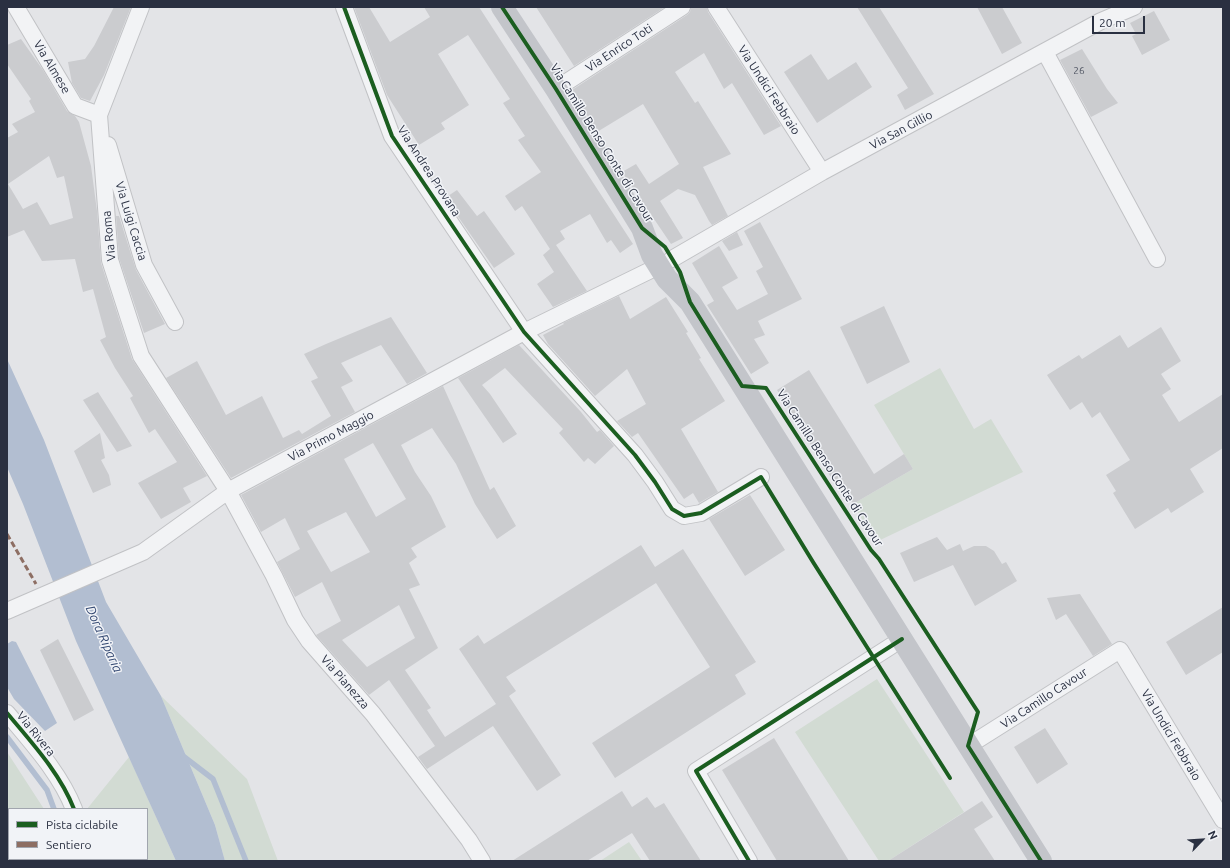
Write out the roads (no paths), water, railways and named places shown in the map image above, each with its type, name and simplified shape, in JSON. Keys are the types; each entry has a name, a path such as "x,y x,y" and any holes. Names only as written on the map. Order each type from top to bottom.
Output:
{"main road":[{"name":"Via Camillo Benso Conte di Cavour","path":"502,7 556,89 642,228 665,247 666,262 680,272 690,302 1041,861"}],"street":[{"name":"Via Almese","path":"16,7 75,106 100,115"},
{"name":"Via Roma","path":"141,7 100,115 110,260 141,356 228,491"},
{"name":"Via Andrea Provana","path":"344,7 392,136 524,332 634,455 651,476 672,509 684,516 701,514 761,477"},
{"name":"Via Enrico Toti","path":"556,89 682,7"},
{"name":"Via Undici Febbraio","path":"716,7 822,172"},
{"name":"Via San Gillio","path":"666,262 822,172 1101,22 1134,7"},
{"path":"1045,52 1157,260"},
{"name":"Via Luigi Caccia","path":"100,115 144,265 175,322"},
{"name":"Via Primo Maggio","path":"7,611 143,552 228,491 524,332 666,262"},
{"name":"Via Pianezza","path":"228,491 274,576 295,620 306,636 373,714 469,840 482,861"},
{"path":"749,861 696,771 902,639"},
{"name":"Via Undici Febbraio","path":"1120,650 1223,820"},
{"name":"Via Camillo Cavour","path":"968,746 1120,650"},
{"name":"Via Rivera","path":"7,713 31,741 50,768 69,797 74,808"}],"water":[{"name":"Dora Riparia","path":"7,359 44,440 106,602 161,696 215,825 225,861 176,861 76,641 23,504 7,467"},
{"path":"12,641 16,642 57,723 45,731 14,699 7,687 7,644"}],"waterway":[{"path":"7,737 47,790 54,808"},
{"path":"183,756 213,779 246,861"}]}
